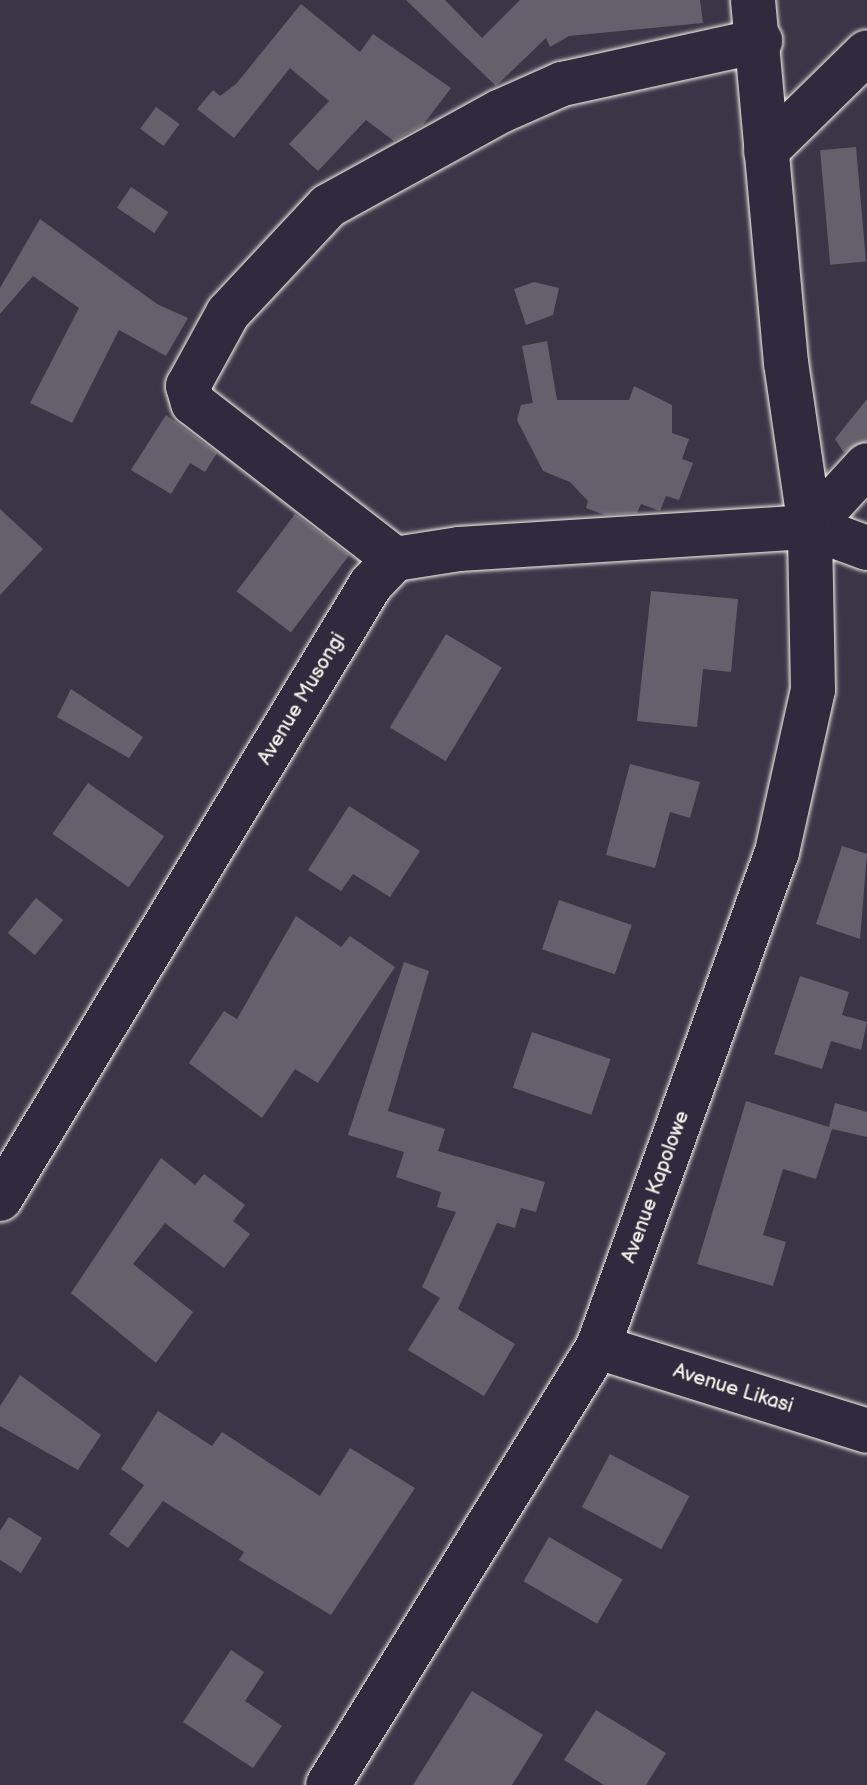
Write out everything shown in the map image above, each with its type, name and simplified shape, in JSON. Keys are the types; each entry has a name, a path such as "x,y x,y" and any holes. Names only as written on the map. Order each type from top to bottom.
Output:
{"street":[{"name":"Avenue Kapolowe","path":"328,1785 598,1347 777,852 813,690 810,527 766,151 756,21"},
{"path":"756,21 562,84 501,111 328,206 228,313 188,386 193,403 395,559 459,549 810,527 867,548"},
{"path":"766,151 867,52"},
{"path":"810,527 867,465"},
{"name":"Avenue Musongi","path":"0,1199 371,584 395,559"},
{"name":"Avenue Likasi","path":"598,1347 867,1431"}],"building":[{"path":"406,0 445,0 482,38 520,0 700,0 703,23 569,36 550,47 546,38 496,86"},
{"path":"301,4 360,52 373,34 451,88 423,125 394,141 366,120 318,171 289,144 329,101 290,68 234,138 197,109 213,90 220,96 236,84"},
{"path":"156,107 179,124 164,146 140,129"},
{"path":"856,147 866,262 830,265 820,150"},
{"path":"131,187 168,212 154,233 117,208"},
{"path":"40,219 157,304 188,318 166,356 119,330 72,423 30,403 79,308 33,276 0,314 0,288"},
{"path":"534,282 559,288 553,315 526,325 514,289"},
{"path":"547,341 557,400 629,400 634,386 672,405 672,433 689,439 682,459 693,463 679,500 666,496 660,511 641,504 637,513 605,515 586,508 588,501 570,482 543,471 517,420 521,405 533,403 522,346"},
{"path":"867,399 867,441 844,453 835,439"},
{"path":"166,415 217,453 205,472 190,463 171,494 131,470"},
{"path":"0,509 43,549 0,595"},
{"path":"295,514 349,555 291,632 237,591"},
{"path":"651,591 738,599 731,672 703,669 697,727 637,721"},
{"path":"446,634 502,667 446,761 390,727"},
{"path":"71,689 143,737 129,758 57,717"},
{"path":"630,764 700,782 690,818 670,812 655,868 606,855"},
{"path":"88,783 164,836 129,887 52,834"},
{"path":"349,806 420,851 390,897 353,874 341,891 308,870"},
{"path":"842,846 867,854 860,939 816,924"},
{"path":"36,898 63,920 35,955 8,933"},
{"path":"559,900 632,925 615,974 542,949"},
{"path":"296,916 341,947 350,936 395,967 318,1083 295,1069 262,1118 189,1063 224,1011 237,1019"},
{"path":"404,962 429,971 388,1111 445,1129 438,1151 545,1182 536,1212 521,1208 515,1228 497,1223 458,1309 515,1344 484,1396 408,1350 440,1298 422,1287 456,1212 437,1207 441,1192 396,1177 404,1152 348,1135"},
{"path":"800,976 849,992 842,1015 867,1022 861,1050 831,1041 822,1069 774,1054"},
{"path":"532,1032 610,1059 591,1115 513,1088"},
{"path":"746,1101 829,1127 835,1103 867,1112 867,1137 832,1129 816,1179 783,1169 763,1235 786,1242 773,1286 697,1264"},
{"path":"161,1158 195,1185 204,1174 245,1205 233,1221 250,1234 224,1268 165,1223 133,1264 193,1312 156,1363 71,1293"},
{"path":"20,1375 101,1435 78,1470 0,1426 0,1406"},
{"path":"158,1411 212,1446 222,1432 320,1496 350,1448 415,1488 331,1615 239,1560 244,1552 163,1501 128,1548 109,1534 144,1485 121,1469"},
{"path":"610,1454 689,1496 661,1549 582,1507"},
{"path":"9,1517 42,1538 21,1573 0,1560 0,1531"},
{"path":"549,1537 623,1580 597,1624 524,1581"},
{"path":"231,1650 264,1672 245,1701 282,1726 253,1768 183,1722"},
{"path":"472,1691 543,1735 512,1785 413,1785"},
{"path":"596,1710 666,1753 646,1785 604,1785 564,1760"}]}
